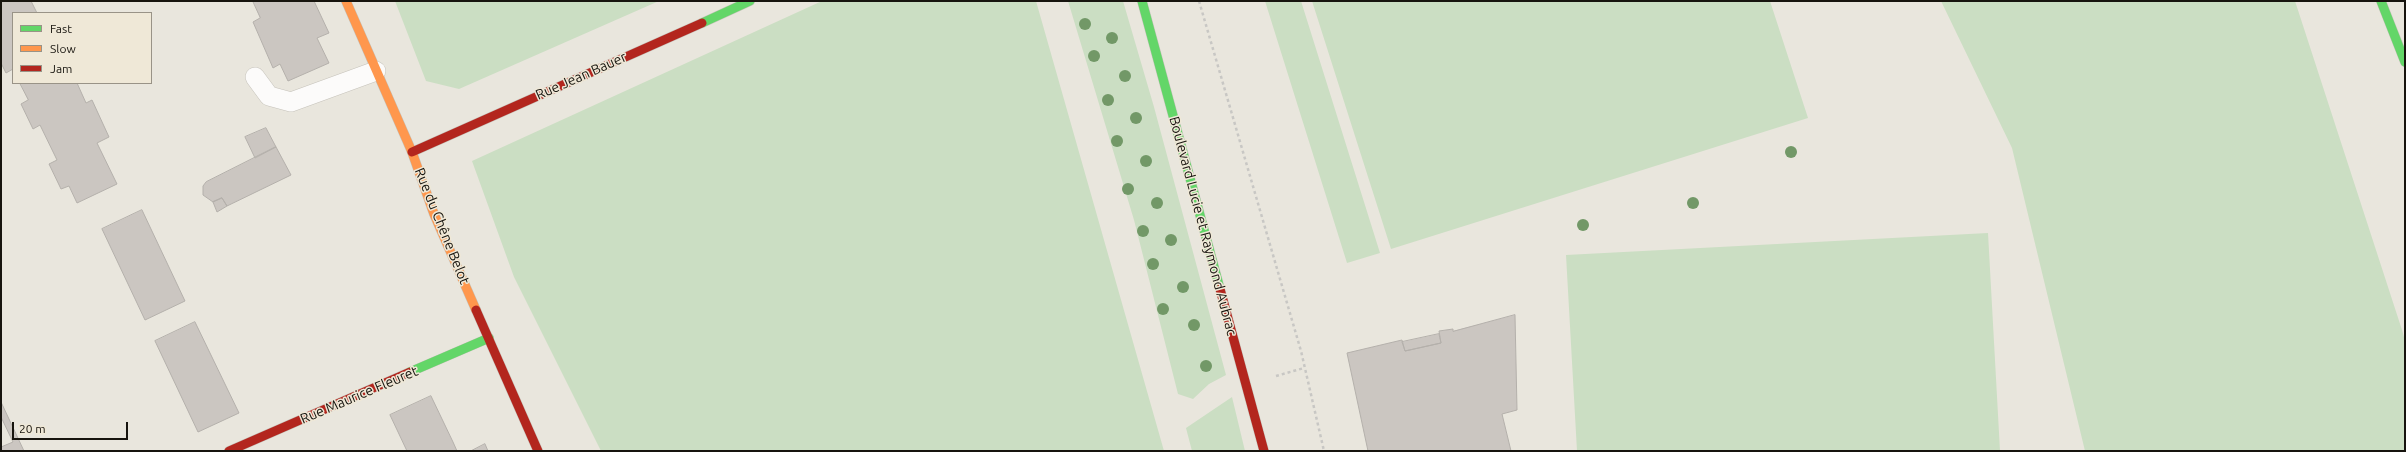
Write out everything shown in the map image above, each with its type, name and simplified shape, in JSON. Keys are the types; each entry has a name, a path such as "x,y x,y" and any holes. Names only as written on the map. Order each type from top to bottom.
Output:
{"main road":[{"name":"Rue du Chêne Belot","path":"346,1 412,152 434,214 538,451"},
{"name":"Rue Jean Bauer","path":"412,152 750,1"},
{"name":"Boulevard Lucie et Raymond Aubrac","path":"1142,1 1264,451"},
{"path":"2381,1 2405,62"},
{"name":"Rue Maurice Fleuret","path":"229,451 489,338"}],"lane":[{"path":"255,77 269,96 291,102 376,71"}],"path":[{"path":"1199,1 1304,368 1324,451"},
{"path":"1274,376 1304,368"}],"green space":[{"path":"395,1 659,1 459,89 426,81"},
{"path":"822,1 1036,1 1164,451 601,451 514,277 472,161"},
{"path":"1068,1 1123,1 1154,107 1226,375 1209,384 1193,399 1178,394 1134,220"},
{"path":"1265,1 1301,1 1380,253 1347,263"},
{"path":"1312,1 1770,1 1808,118 1391,249"},
{"path":"1941,1 2295,1 2405,341 2405,451 2085,451 2012,148"},
{"path":"1988,233 2000,451 1577,451 1566,255"},
{"path":"1232,397 1245,451 1192,451 1186,428"}],"building":[{"path":"1,1 31,1 36,12 12,12 12,70 6,73 1,63"},
{"path":"253,1 314,1 329,33 317,38 329,63 288,81 280,64 273,68 253,22 260,18"},
{"path":"20,84 77,84 86,103 92,100 109,137 97,143 117,184 77,203 69,186 61,189 49,164 57,160 40,125 33,129 21,104 28,100"},
{"path":"266,128 276,147 255,158 245,137"},
{"path":"276,147 291,175 227,206 222,198 213,202 203,195 203,186 206,182"},
{"path":"222,198 227,206 217,212 213,202"},
{"path":"142,210 185,301 145,320 102,229"},
{"path":"1515,315 1517,410 1502,414 1511,451 1368,451 1347,353 1402,340 1405,351 1441,343 1439,331 1453,329 1453,331"},
{"path":"195,322 239,413 198,432 155,341"},
{"path":"1439,334 1441,343 1405,351 1402,342"},
{"path":"431,396 457,451 407,451 390,415"},
{"path":"1,402 24,451 1,451 1,447 13,442 1,417"},
{"path":"485,444 488,451 471,451"}],"traffic: fast":[{"path":"702,23 750,1"},
{"path":"1142,1 1220,289"},
{"path":"2381,1 2405,62"},
{"path":"410,372 489,338"}],"traffic: slow":[{"path":"346,1 412,152 434,214 476,310"}],"traffic: jam":[{"path":"412,152 702,23"},
{"path":"1220,289 1264,451"},
{"path":"476,310 538,451"},
{"path":"229,451 410,372"}]}
